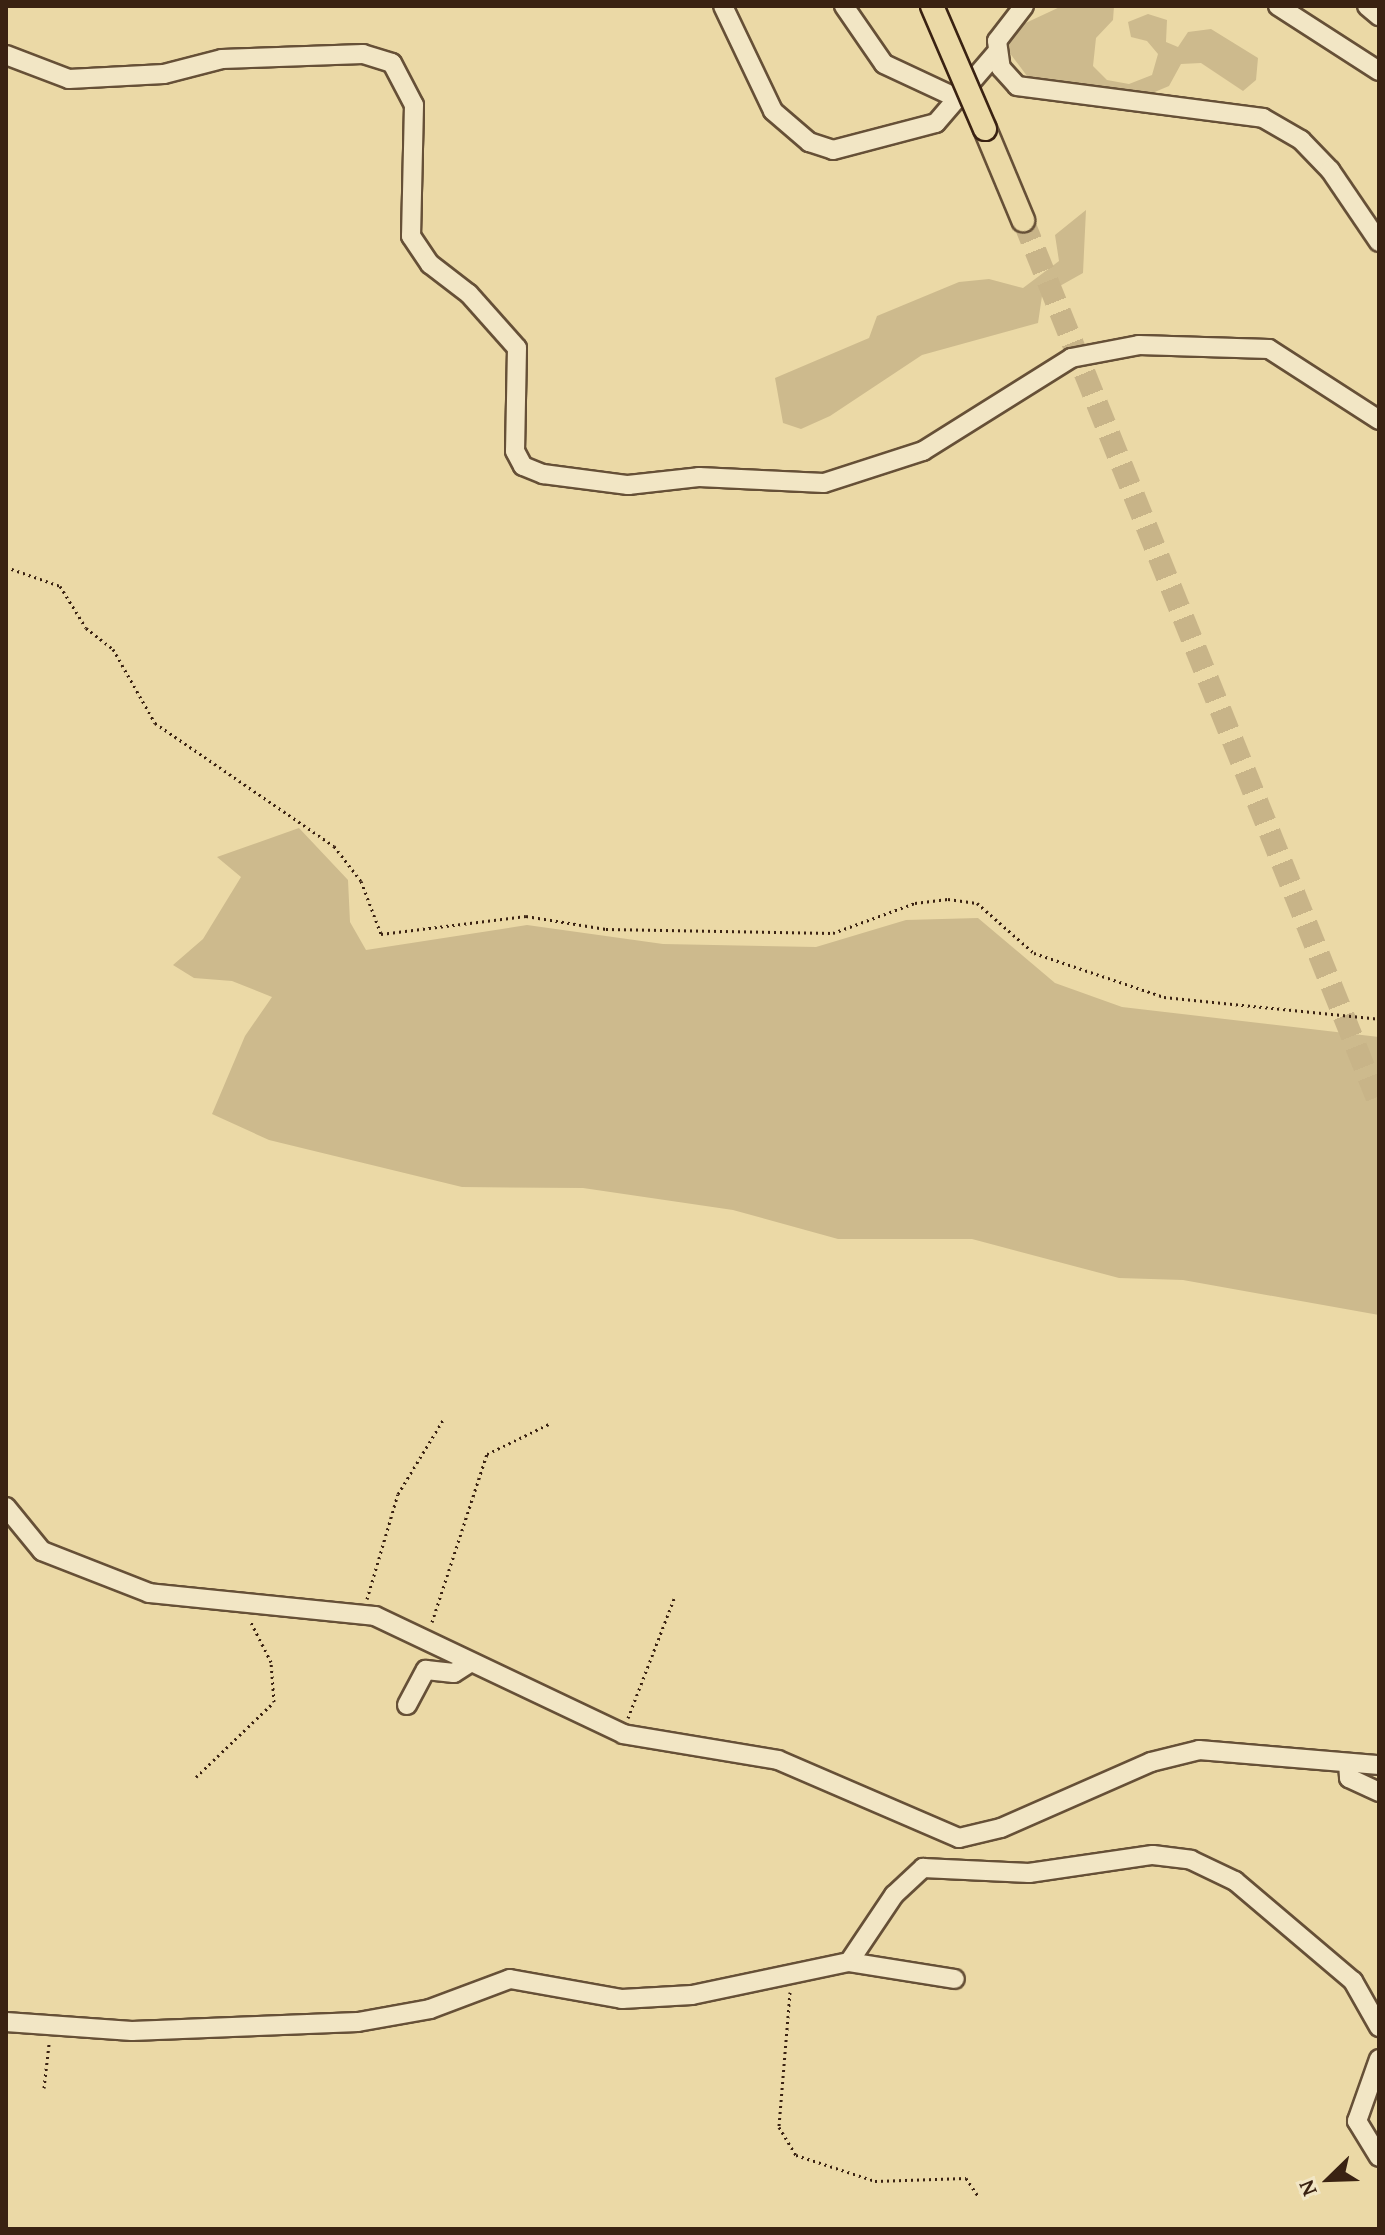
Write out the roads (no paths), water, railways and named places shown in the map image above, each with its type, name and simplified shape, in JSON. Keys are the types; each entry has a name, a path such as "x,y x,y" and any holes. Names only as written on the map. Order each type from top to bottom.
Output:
{"main road":[{"path":"932,6 1023,220"}],"street":[{"path":"723,6 763,97 817,145 849,149 920,131 959,99 997,52 1004,27 1024,6"},
{"path":"844,6 858,37 884,64 959,99"},
{"path":"1278,6 1379,71"},
{"path":"1367,6 1379,16"},
{"path":"997,52 1007,79 1029,90 1215,106 1281,126 1330,170 1379,242"},
{"path":"6,55 69,79 296,56 363,54 392,63 414,105 411,236 430,264 469,294 517,348 522,370 515,451 523,466 543,474 628,485 699,477 824,483 923,451 1071,358 1128,346 1269,349 1379,420"},
{"path":"6,1507 34,1545 64,1562 149,1593 363,1613 623,1734 778,1760 959,1838 1001,1828 1151,1762 1199,1750 1379,1765"},
{"path":"407,1705 426,1670 454,1673 471,1662"},
{"path":"1348,1763 1349,1778 1379,1792"},
{"path":"849,1962 894,1895 923,1868 1029,1873 1153,1855 1191,1860 1235,1881 1353,1981 1379,2027"},
{"path":"6,2022 132,2031 358,2022 430,2009 510,1979 655,1999 792,1977 849,1962 955,1979"},
{"path":"1379,2059 1357,2121 1379,2157"}],"tunnel":[{"path":"1023,220 1379,1104"}]}
